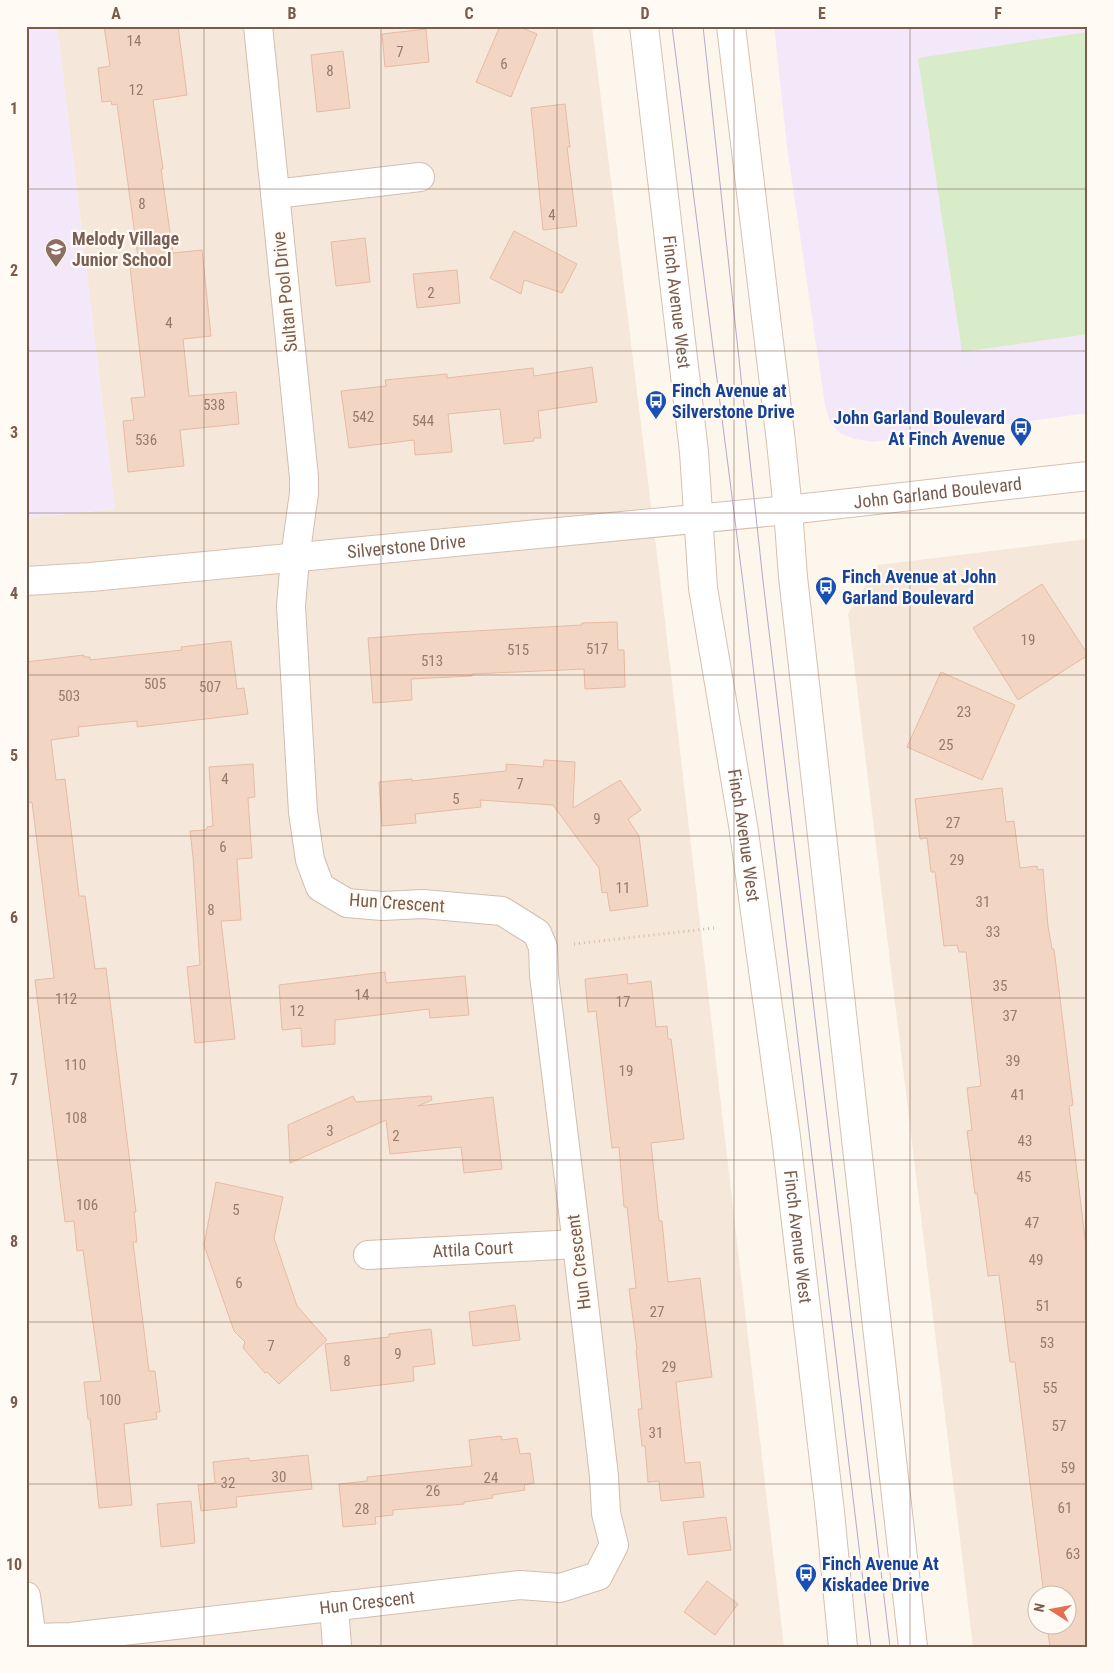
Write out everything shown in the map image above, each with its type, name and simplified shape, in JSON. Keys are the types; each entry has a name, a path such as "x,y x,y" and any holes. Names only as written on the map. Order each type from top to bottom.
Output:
{"street":[{"name":"Sultan Pool Drive","path":"258,26 304,477 304,493 295,558"},
{"name":"Finch Avenue West","path":"644,26 694,452 703,588 743,825 786,1137 830,1512 843,1647"},
{"path":"731,26 788,510 793,577 913,1647"},
{"path":"276,194 420,177"},
{"name":"John Garland Boulevard","path":"788,510 1088,476"},
{"name":"Silverstone Drive","path":"26,581 91,577 295,558 788,510"},
{"name":"Hun Crescent","path":"32,1642 520,1585 560,1588 598,1576 614,1544 606,1512 604,1476 544,975 543,947 537,933 502,911 422,904 382,906 347,903 320,888 310,860 303,812 291,606 295,558"},
{"name":"Attila Court","path":"368,1255 577,1244"},
{"path":"26,1596 32,1642"},
{"path":"334,1606 337,1647"}],"path":[{"path":"543,947 714,928"}],"shaded area":[{"name":"Melody Village Junior School","path":"26,26 57,26 115,509 26,518"},
{"path":"57,26 592,26 661,587 784,1647 26,1647 26,518 115,509"},
{"path":"774,26 1088,26 1088,413 873,442 855,439 840,433 830,422 825,405 787,147"},
{"path":"1088,539 1088,1647 973,1647 848,614 878,565"}],"green space":[{"path":"1088,32 1088,334 962,352 918,58"}],"building":[{"path":"104,26 178,26 187,95 153,100 173,253 202,250 211,336 183,339 189,396 236,392 239,424 180,430 184,466 128,472 123,421 134,420 131,398 145,397 129,258 138,257 117,104 112,105 111,101 102,102 98,68 110,66"},
{"path":"500,26 517,26 537,34 511,97 476,82"},
{"path":"426,29 429,62 385,67 382,34"},
{"path":"343,51 350,108 317,112 311,55"},
{"path":"565,104 570,147 567,147 577,226 543,230 531,108"},
{"path":"514,231 577,264 562,293 524,280 521,294 490,278"},
{"path":"365,238 370,282 336,286 331,242"},
{"path":"457,270 460,303 417,308 413,274"},
{"path":"592,367 597,402 538,411 541,438 534,438 534,441 504,444 500,409 448,414 452,452 415,455 414,440 349,448 341,391 386,386 385,380 447,374 447,378 533,368 534,376"},
{"path":"1042,584 1088,655 1018,700 973,628"},
{"path":"617,622 618,650 624,650 625,687 585,689 584,669 472,674 472,676 411,679 412,700 373,703 368,638"},
{"path":"231,641 237,689 244,688 248,714 137,727 137,721 78,727 79,736 51,740 56,780 65,779 79,896 85,896 95,969 106,968 136,1212 134,1212 137,1242 133,1242 149,1371 155,1371 160,1412 156,1412 157,1419 124,1424 132,1505 99,1508 90,1419 88,1419 84,1382 101,1381 83,1250 77,1251 74,1221 65,1222 35,980 54,978 32,802 26,803 26,662 84,655 84,657 90,657 90,660 182,650 181,647"},
{"path":"941,672 1015,705 982,780 907,747"},
{"path":"544,760 575,762 573,808 620,780 641,810 628,819 639,836 648,906 610,911 607,892 602,893 599,868 553,805 480,800 481,807 415,814 416,823 382,826 379,782 412,779 412,781 506,771 506,764 543,767"},
{"path":"253,764 255,797 248,798 252,858 237,859 241,920 221,921 235,1039 195,1043 187,967 200,965 190,831 206,830 207,827 213,826 209,767"},
{"path":"1002,788 1006,822 1014,821 1020,868 1037,866 1038,870 1043,869 1048,926 1052,949 1054,949 1073,1105 1069,1106 1088,1263 1088,1647 1050,1647 1048,1636 1076,1636 1076,1586 1043,1586 1015,1362 1010,1362 999,1275 988,1276 967,1131 972,1130 967,1088 981,1086 966,952 959,952 957,945 944,946 935,872 931,872 927,838 920,839 915,799"},
{"path":"385,972 386,983 465,976 469,1015 430,1018 429,1009 335,1020 335,1044 302,1047 301,1028 282,1030 279,985"},
{"path":"627,974 628,984 651,981 656,1027 667,1026 668,1039 671,1039 684,1139 651,1143 659,1221 662,1221 668,1282 700,1278 712,1377 676,1382 685,1463 700,1462 704,1497 661,1501 659,1481 648,1482 645,1446 642,1446 638,1409 642,1409 629,1289 636,1288 627,1207 624,1207 619,1147 612,1148 596,1011 588,1012 585,979"},
{"path":"353,1096 356,1102 431,1096 432,1100 418,1106 493,1097 502,1169 464,1173 461,1147 390,1154 386,1120 290,1163 288,1125"},
{"path":"216,1182 283,1197 274,1238 297,1306 327,1340 279,1384 267,1372 265,1373 243,1348 245,1342 234,1331 204,1245"},
{"path":"515,1305 520,1340 473,1346 469,1312"},
{"path":"431,1329 435,1364 413,1367 414,1381 331,1391 325,1344 389,1337 389,1334"},
{"path":"501,1436 502,1440 517,1438 520,1454 530,1453 534,1483 524,1485 525,1490 492,1495 493,1498 464,1502 464,1504 393,1510 393,1515 375,1517 376,1524 343,1527 339,1484 367,1481 367,1477 472,1466 469,1440"},
{"path":"308,1455 312,1489 236,1497 237,1507 201,1511 198,1485 215,1483 213,1462 249,1458 249,1461"},
{"path":"191,1501 195,1543 161,1547 157,1504"},
{"path":"726,1517 731,1550 688,1555 683,1522"},
{"path":"707,1581 738,1604 715,1635 684,1612"}],"tram line":[{"path":"672,26 743,583 871,1647"},
{"path":"703,26 763,581 890,1647"}],"place":[{"name":"Melody Village Junior School","path":"56,268"},
{"name":"Finch Avenue at Silverstone Drive","path":"656,420"},
{"name":"John Garland Boulevard At Finch Avenue","path":"1021,447"},
{"name":"Finch Avenue at John Garland Boulevard","path":"826,606"},
{"name":"Finch Avenue At Kiskadee Drive","path":"806,1593"}]}
